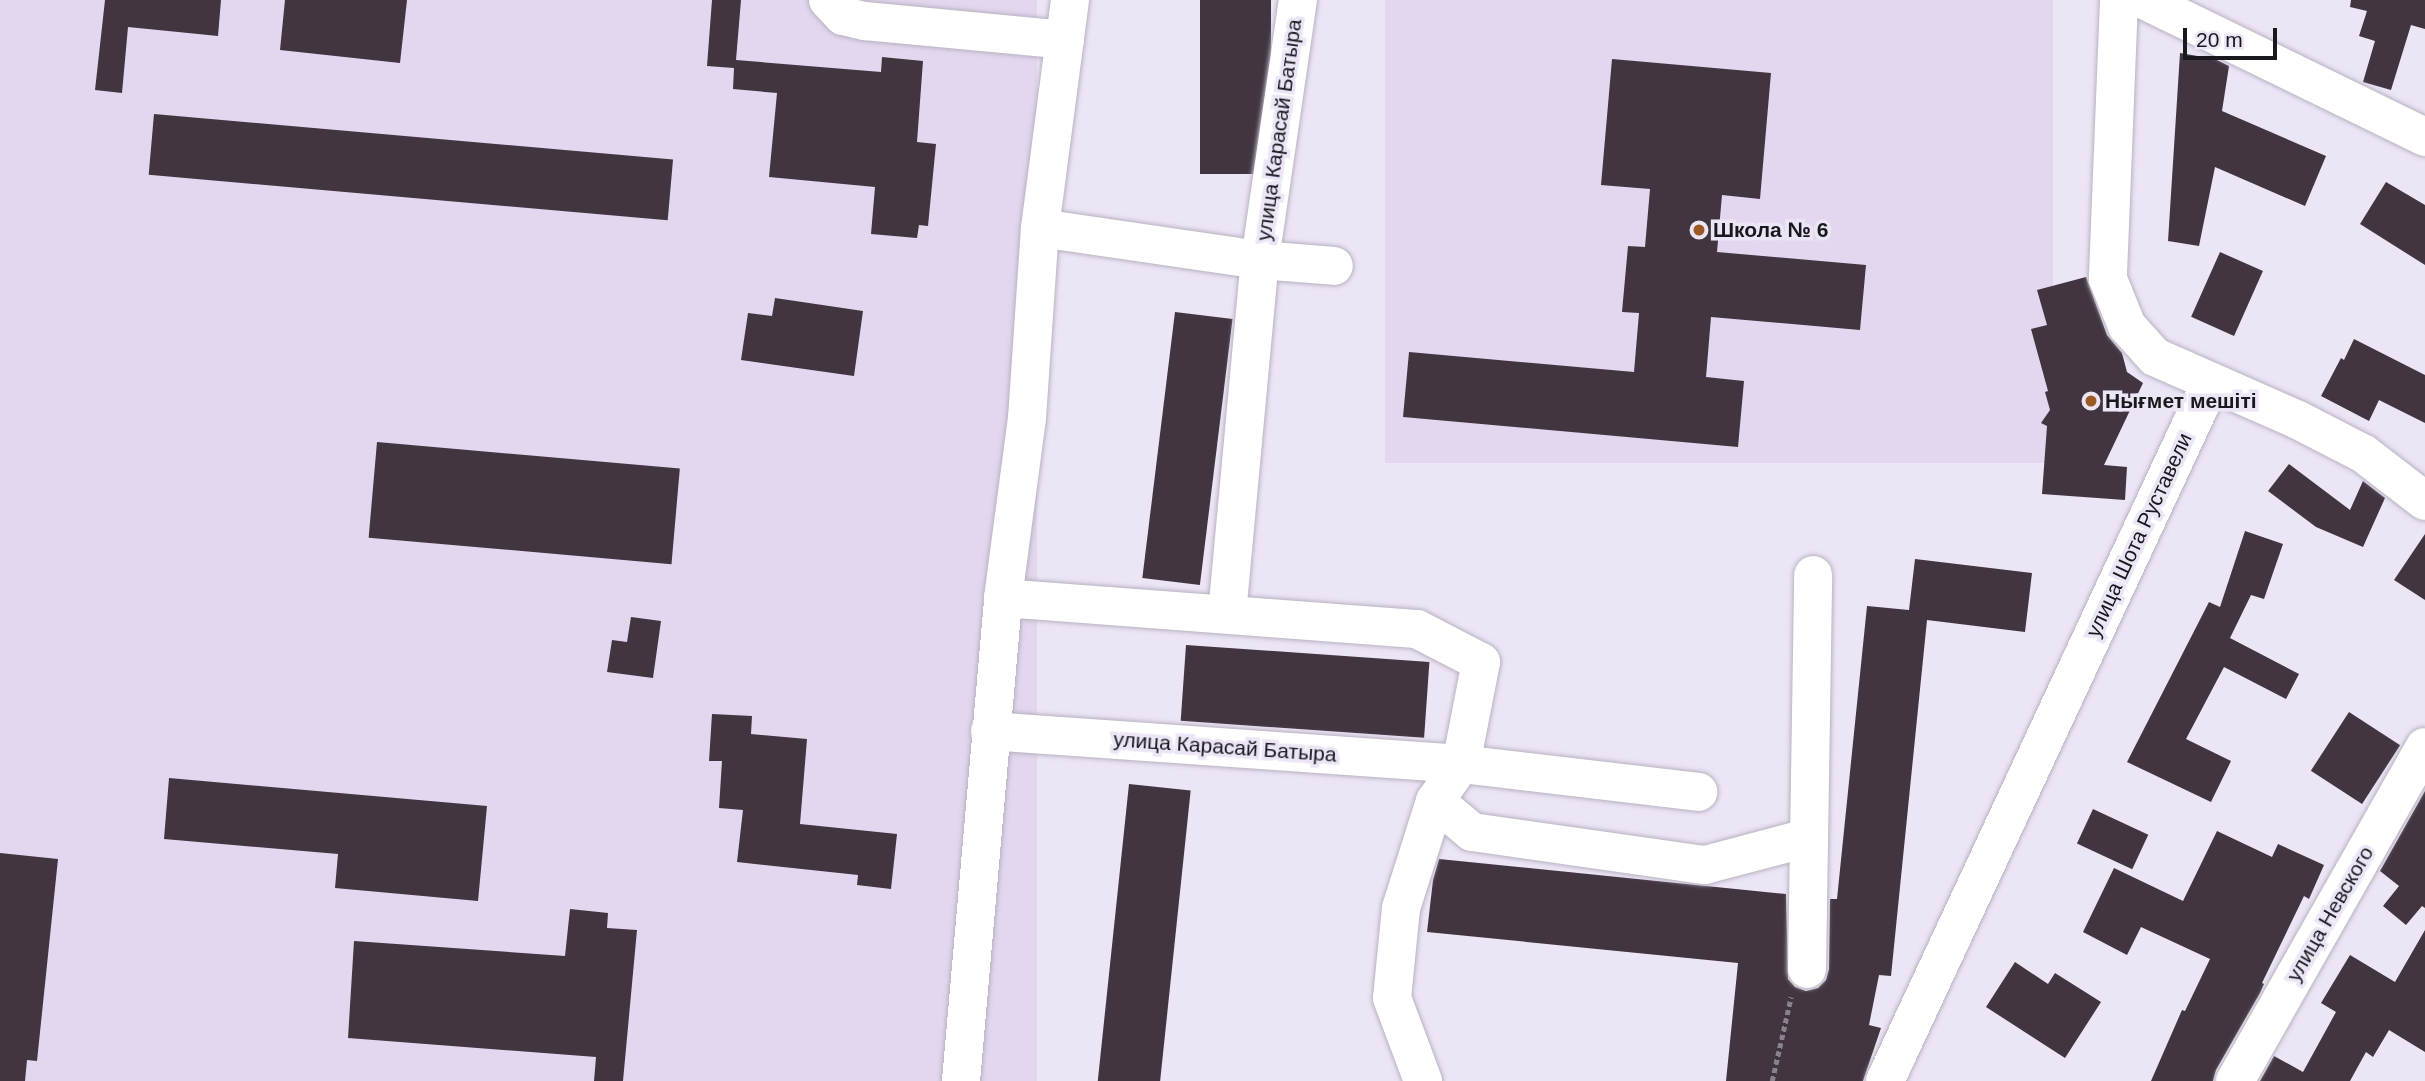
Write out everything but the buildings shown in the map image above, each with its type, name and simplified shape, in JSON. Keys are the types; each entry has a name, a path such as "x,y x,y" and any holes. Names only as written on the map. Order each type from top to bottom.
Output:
{"street":[{"path":"828,0 844,16 865,21 1065,40"},
{"path":"961,1081 1003,598 1027,418 1040,228 1070,0"},
{"name":"улица Карасай Батыра","path":"1227,614 1260,260 1298,0"},
{"path":"2119,0 2108,279 2127,327 2155,357 2298,420 2364,454 2425,500"},
{"path":"2144,0 2425,137"},
{"name":"улица Карасай Батыра","path":"1040,228 1260,260 1334,266"},
{"name":"улица Шота Руставели","path":"1885,1081 2211,382"},
{"path":"1807,969 1813,575"},
{"path":"1003,598 1417,629 1481,662 1461,764 1434,801 1401,908 1392,998 1423,1081"},
{"name":"улица Карасай Батыра","path":"990,731 1461,764 1698,792"},
{"name":"улица Невского","path":"2235,1081 2425,747"},
{"path":"1434,801 1472,832 1705,865 1807,838"}],"path":[{"path":"1773,1081 1788,1004 1807,969"}],"shaded area":[{"path":"0,0 1037,0 1037,1081 0,1081"},
{"name":"Школа № 6","path":"1385,0 2053,0 2053,463 1385,463"}],"place":[{"name":"Школа № 6","path":"1699,230"},
{"name":"Нығмет мешіті","path":"2091,401"}]}
